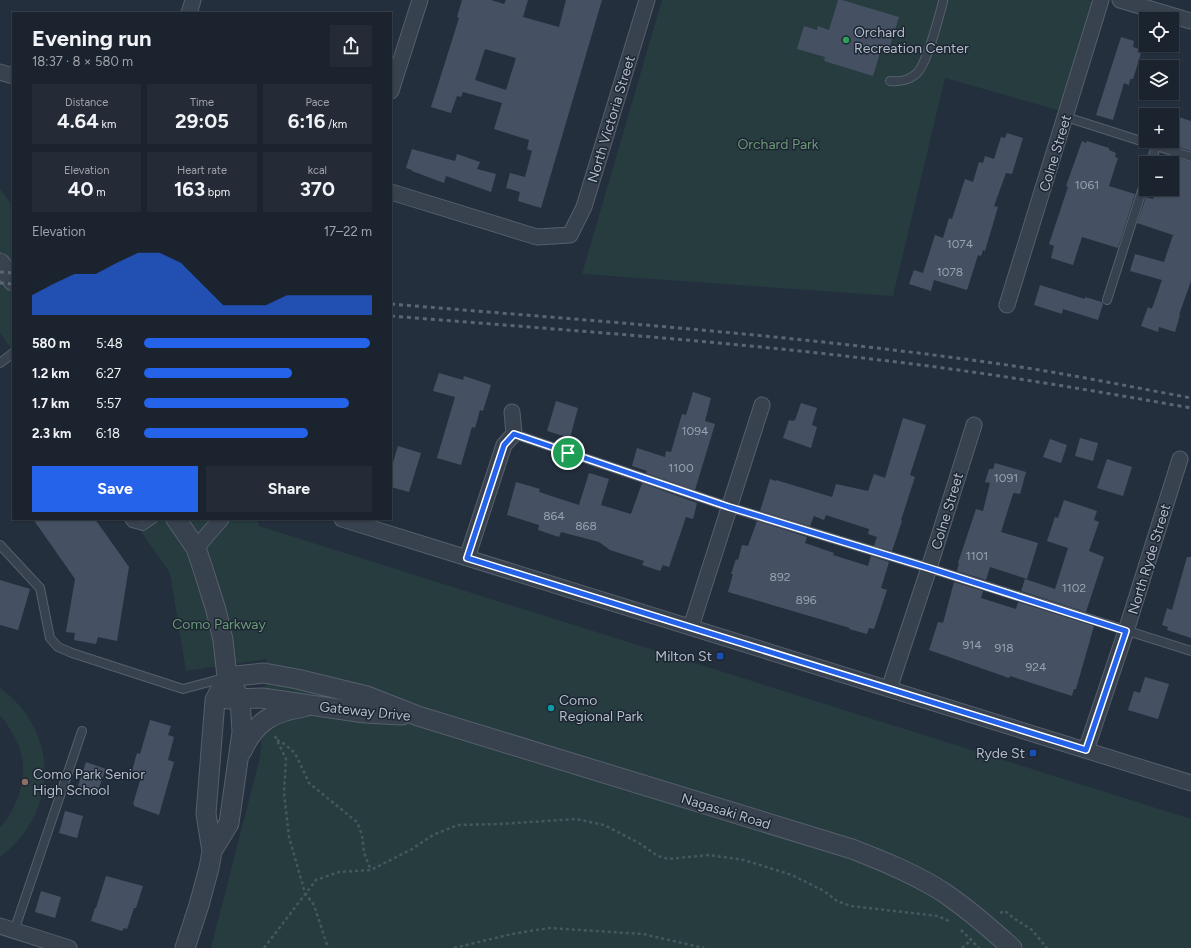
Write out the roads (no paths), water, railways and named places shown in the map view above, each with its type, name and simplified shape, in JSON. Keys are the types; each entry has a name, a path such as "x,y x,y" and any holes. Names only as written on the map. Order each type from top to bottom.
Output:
{"street":[{"path":"189,12 193,0"},
{"path":"392,88 420,0"},
{"name":"North Victoria Street","path":"392,192 538,237 570,235 584,207 647,0"},
{"name":"Colne Street","path":"1007,305 1102,0"},
{"path":"1120,0 1191,21"},
{"path":"0,72 12,76"},
{"path":"0,263 12,280"},
{"path":"691,627 762,405"},
{"path":"467,558 504,445 514,434 512,412"},
{"name":"Colne Street","path":"889,689 974,425"},
{"name":"North Ryde Street","path":"1086,750 1126,631 1180,459"},
{"path":"177,520 196,548 216,610 223,640 227,677 240,698 242,732 229,823 212,851"},
{"path":"196,548 221,520"},
{"path":"345,520 1191,782"},
{"name":"Gateway Drive","path":"227,677 264,673 297,679 368,696 418,716"},
{"path":"185,948 199,906 212,851 206,814 215,700 227,677"},
{"name":"Gateway Drive","path":"215,700 262,698 365,713 418,716"},
{"path":"238,760 253,732 266,719 287,710 317,706"},
{"name":"Nagasaki Road","path":"418,716 852,849 881,860 911,874 942,892 966,909 1012,948"},
{"path":"7,928 69,948"}],"lane":[{"path":"890,81 899,81 917,74 924,61 943,0"},
{"path":"1066,117 1139,141"},
{"path":"1162,148 1191,157"},
{"path":"1107,300 1140,196"},
{"path":"0,363 12,354"},
{"path":"514,434 729,507 929,568 1191,651"},
{"path":"130,520 132,523 144,526 152,520"},
{"path":"0,545 40,588 50,638 58,647 72,653 183,689 227,677"},
{"path":"7,928 82,731"}],"railway":[{"path":"0,272 12,273"},
{"path":"0,283 12,284"},
{"path":"392,304 620,323 848,345 1024,368 1191,398"},
{"path":"392,316 691,340 811,352 951,369 1191,408"}],"place":[{"name":"Orchard Recreation Center","path":"846,40"},
{"name":"Milton St","path":"720,656"},
{"name":"Como Regional Park","path":"551,708"},
{"name":"Ryde St","path":"1033,753"},
{"name":"Como Park Senior High School","path":"25,782"}],"park label":[{"name":"Orchard Park","path":"778,144"},
{"name":"Como Parkway","path":"219,624"}]}
